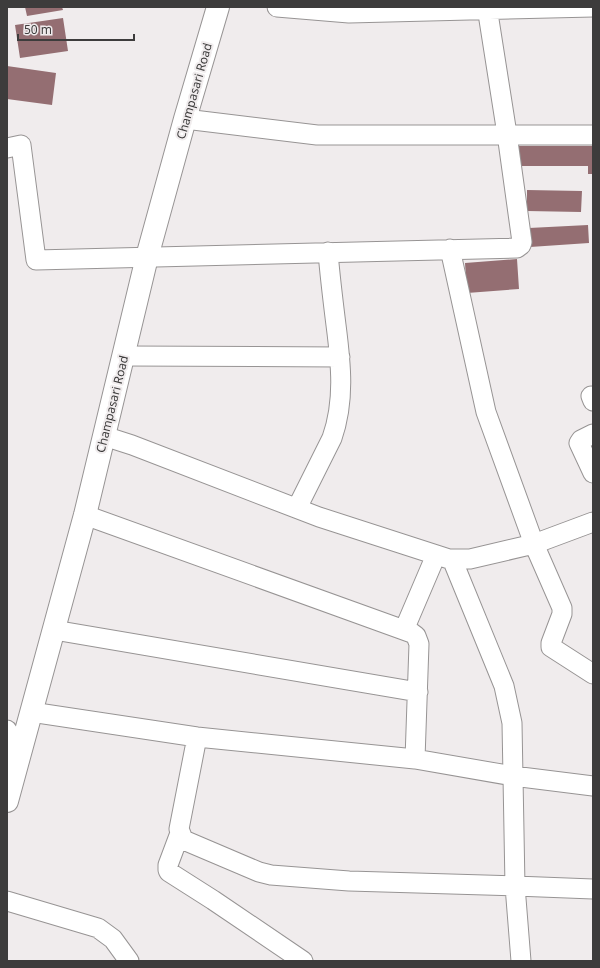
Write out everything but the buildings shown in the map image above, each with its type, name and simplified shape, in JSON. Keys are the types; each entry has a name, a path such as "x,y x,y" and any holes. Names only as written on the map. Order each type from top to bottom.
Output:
{"main road":[{"name":"Champasari Road","path":"7,801 85,515 147,257 218,7"}],"street":[{"path":"277,7 349,13 487,8 593,7"},
{"path":"7,148 21,145 36,260 517,248 521,244 507,134 487,8"},
{"path":"185,119 317,135 593,135"},
{"path":"450,249 486,412 534,544 562,610 551,647 593,674"},
{"path":"297,508 332,438 336,428 341,401 342,381 340,357 328,252"},
{"path":"124,356 340,357"},
{"path":"593,434 581,440 579,443 593,473"},
{"path":"104,436 132,445 319,517 444,557 470,559 534,544 593,522"},
{"path":"85,515 412,633 416,636 419,644 415,759"},
{"path":"404,630 444,557"},
{"path":"444,557 504,686 512,723 515,886 521,961"},
{"path":"54,630 418,692"},
{"path":"31,712 197,737 415,759 513,776 593,786"},
{"path":"7,730 19,759"},
{"path":"197,737 179,828 180,833 186,841 265,874 349,881 593,889"},
{"path":"180,833 168,865 169,872 303,961"},
{"path":"7,901 98,928 112,939 129,961"}]}
